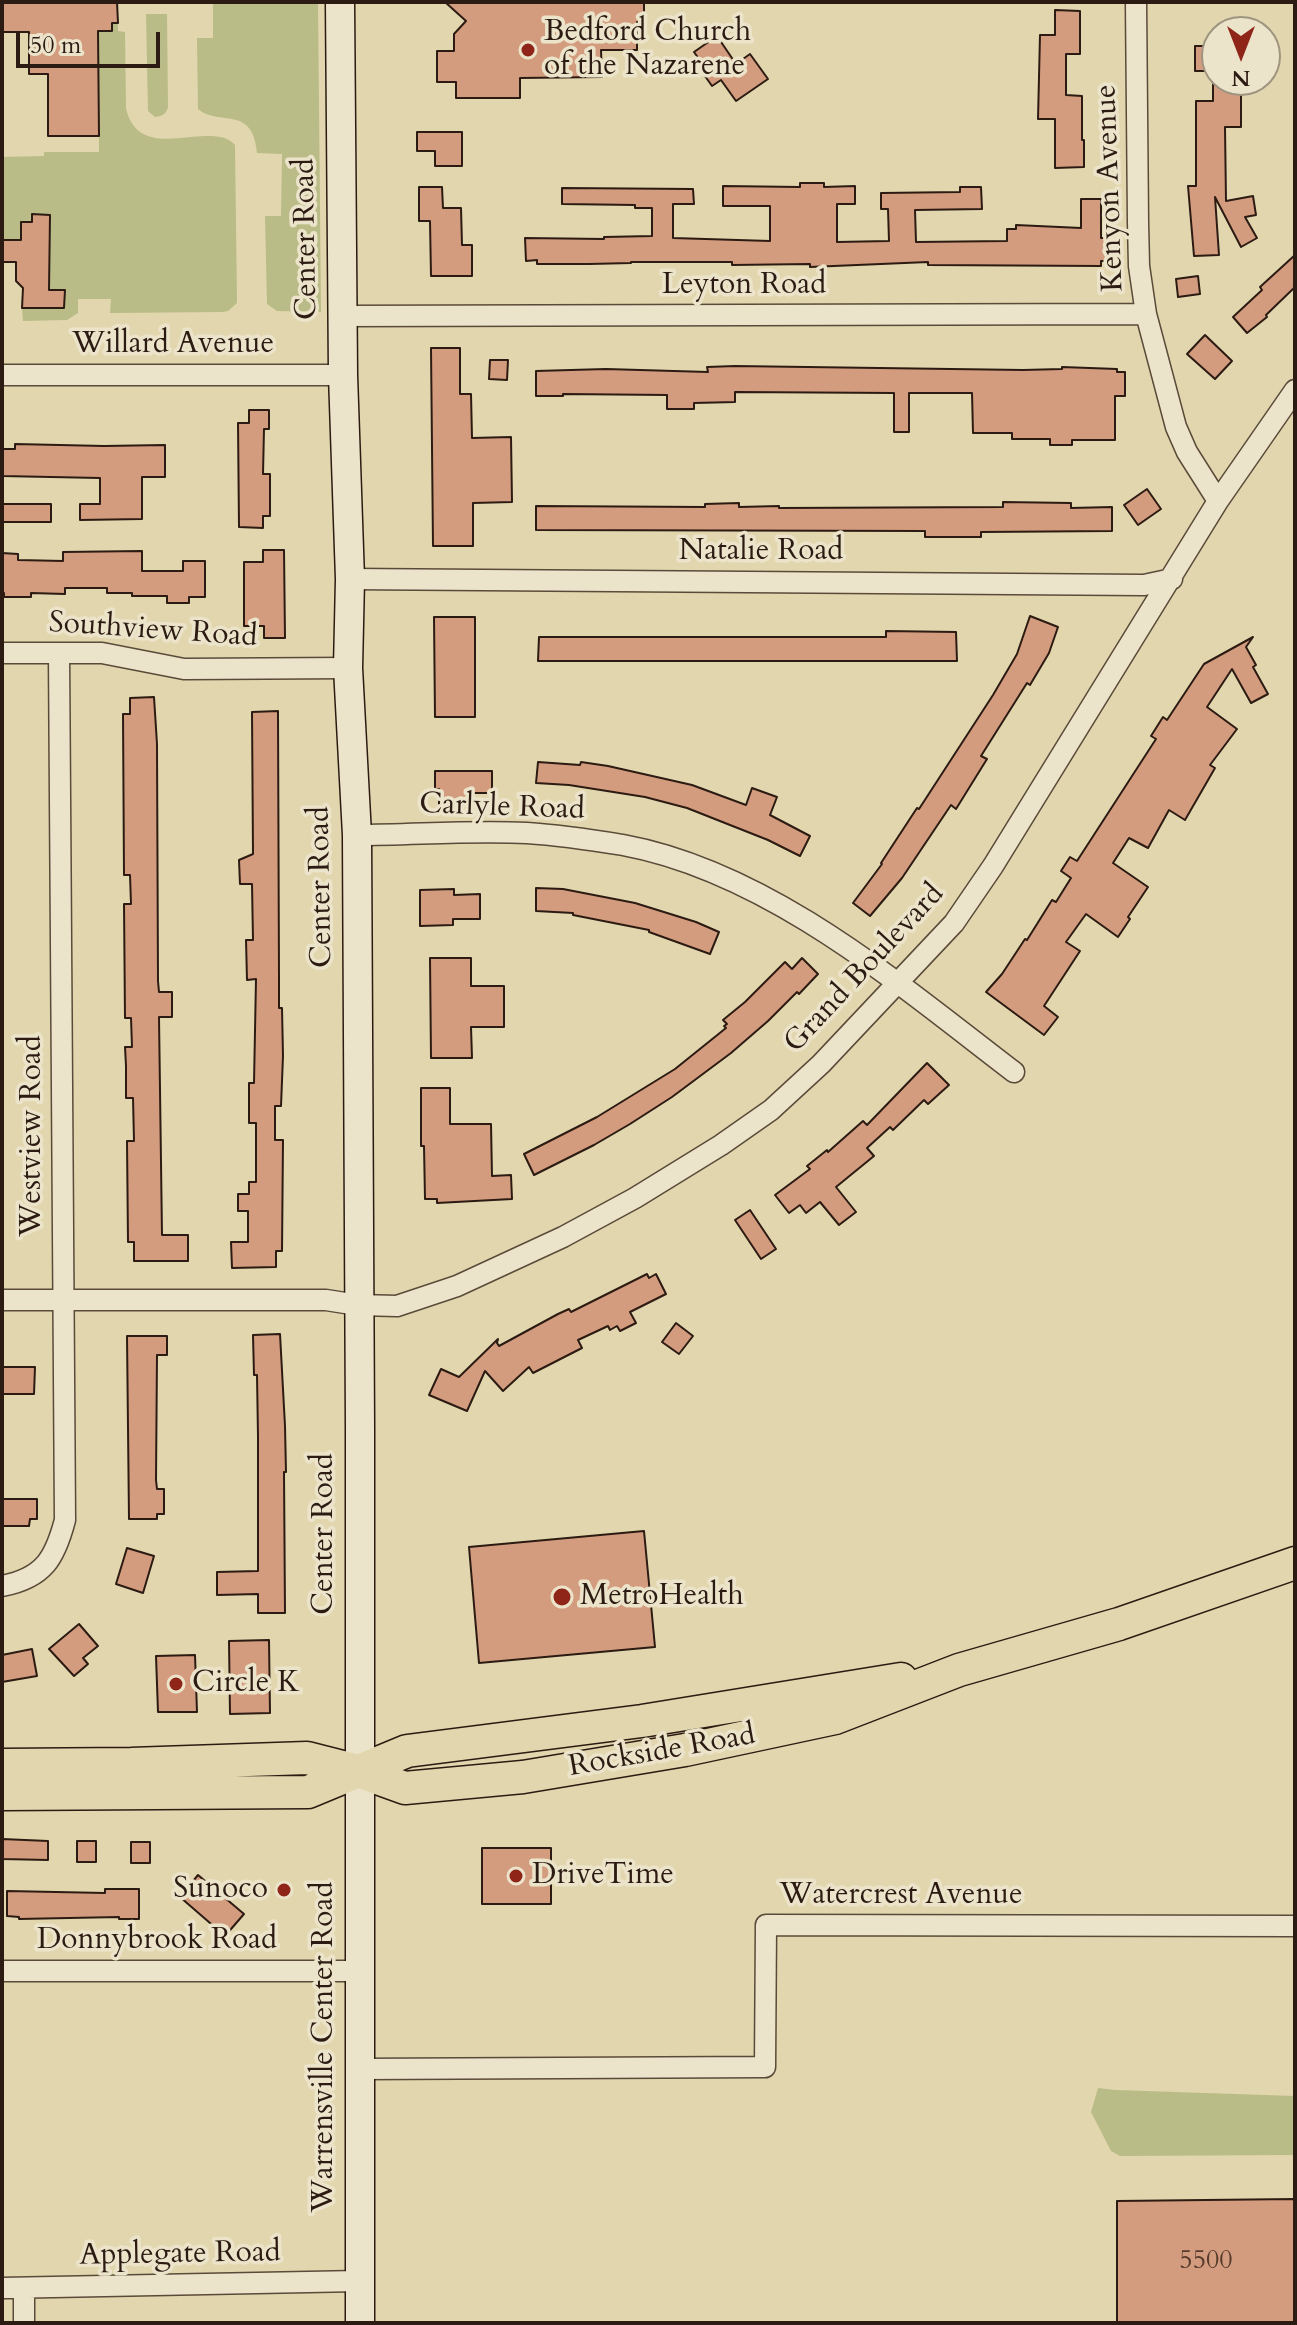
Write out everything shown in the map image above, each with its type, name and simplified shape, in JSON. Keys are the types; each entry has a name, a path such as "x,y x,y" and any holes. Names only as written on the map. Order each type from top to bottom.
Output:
{"main road":[{"name":"Center Road","path":"340,2 343,375 350,579 348,668 357,835 358,1771"},
{"name":"Rockside Road","path":"2,1765 307,1758 358,1771 405,1788 523,1777 670,1753 835,1718 959,1670 1119,1624 1295,1563"},
{"path":"2,1794 308,1792 358,1771"},
{"name":"Warrensville Center Road","path":"358,1771 360,2323"}],"street":[{"name":"Kenyon Avenue","path":"1136,2 1139,266 1146,314 1176,427 1187,452 1218,501"},
{"name":"Leyton Road","path":"342,316 1146,314"},
{"name":"Willard Avenue","path":"2,375 343,375"},
{"name":"Grand Boulevard","path":"2,1300 326,1300 397,1306 444,1291 563,1237 635,1198 771,1110 821,1064 954,923 1218,501 1295,390"},
{"name":"Natalie Road","path":"350,579 1135,585 1172,579"},
{"name":"Southview Road","path":"2,653 102,653 184,669 348,668"},
{"name":"Westview Road","path":"2,1586 20,1583 43,1569 58,1547 65,1520 59,653"},
{"name":"Carlyle Road","path":"357,835 527,833 625,845 681,861 732,881 804,919 897,983 1014,1072"},
{"name":"Watercrest Avenue","path":"359,2069 765,2067 766,1925 1295,1926"},
{"name":"Donnybrook Road","path":"2,1971 359,1971"},
{"name":"Applegate Road","path":"2,2288 359,2281"},
{"path":"24,2288 24,2323"}],"green space":[{"path":"213,2 318,2 321,312 277,311 267,304 265,216 281,216 282,154 257,153 254,138 242,122 216,117 198,109 197,38 213,38"},
{"path":"146,14 167,14 168,108 163,115 155,117 148,111"},
{"path":"112,23 118,23 118,31 125,32 126,108 133,125 145,135 160,139 210,136 224,138 235,145 237,303 222,312 110,313 111,299 78,299 78,313 67,320 23,321 22,308 64,308 65,291 49,290 50,215 32,214 32,222 21,222 21,240 2,240 2,157 44,156 44,152 99,152 98,31 111,31"},
{"path":"1098,2088 1295,2096 1295,2155 1120,2156 1111,2151 1091,2112"}],"building":[{"path":"2,2 117,2 118,23 112,23 112,31 98,31 99,136 48,136 48,74 29,74 29,32 2,32"},
{"name":"Bedford Church of the Nazarene","path":"445,2 644,2 644,22 637,22 637,50 601,50 602,77 520,78 520,98 456,98 456,82 437,82 437,51 454,51 454,34 466,21"},
{"path":"1055,10 1080,11 1080,54 1066,54 1066,95 1082,96 1084,167 1055,168 1055,119 1038,119 1040,35 1055,35"},
{"path":"717,36 736,64 750,54 768,79 736,101 721,80 712,86 700,69 704,66 694,52"},
{"path":"1195,46 1201,46 1201,71 1195,71"},
{"path":"1213,96 1241,96 1241,127 1225,127 1226,201 1253,196 1256,215 1245,217 1257,238 1241,247 1215,197 1219,255 1194,256 1188,186 1196,186 1196,101 1213,101"},
{"path":"417,132 462,132 462,166 435,166 435,151 417,151"},
{"path":"800,183 824,183 824,187 855,186 855,204 837,204 837,242 889,241 888,209 881,209 881,193 960,192 960,187 981,187 982,209 915,210 916,242 1007,241 1007,229 1016,229 1016,225 1081,228 1081,199 1101,199 1101,238 1110,238 1110,261 1101,261 1101,266 928,265 928,262 810,267 810,264 732,265 732,262 537,264 537,260 526,261 525,238 652,236 652,208 562,204 562,188 693,189 694,204 673,204 673,238 770,241 770,206 723,206 723,186 800,187"},
{"path":"419,187 442,187 443,208 461,208 462,245 472,245 472,276 431,276 430,221 419,221"},
{"path":"32,214 50,215 49,290 65,290 64,308 22,308 23,288 16,281 16,262 2,262 2,240 21,240 21,222 32,222"},
{"path":"1295,255 1295,287 1247,333 1233,317"},
{"path":"1198,276 1200,294 1178,297 1176,279"},
{"path":"1205,335 1232,361 1215,379 1187,354"},
{"path":"431,348 460,348 460,394 471,394 472,438 511,437 512,502 473,503 473,546 433,546"},
{"path":"490,360 508,360 507,380 489,379"},
{"path":"707,367 1117,369 1117,372 1125,372 1125,396 1115,396 1115,440 1072,440 1072,445 1050,445 1050,439 1012,439 1012,433 973,433 972,393 909,393 909,432 894,432 894,393 735,392 735,402 694,403 694,409 667,409 667,395 536,396 536,371 606,369 708,372"},
{"path":"249,410 269,410 269,429 264,429 263,474 270,474 270,516 263,516 263,528 239,527 238,423 249,423"},
{"path":"15,444 165,445 165,477 142,477 142,519 80,520 80,504 100,504 100,478 2,476 2,449 15,449"},
{"path":"1147,489 1161,509 1138,525 1124,505"},
{"path":"1003,502 1071,503 1071,508 1112,507 1112,531 981,532 981,537 925,537 925,531 536,530 536,506 705,507 705,504 739,503 739,507 779,508 1003,507"},
{"path":"2,504 51,504 51,522 2,522"},
{"path":"263,550 284,550 285,638 264,638 264,626 244,626 244,562 263,562"},
{"path":"142,551 142,571 183,571 183,561 205,561 205,597 189,597 189,603 167,603 167,596 107,593 107,588 65,588 65,594 31,593 31,597 4,597 2,593 2,553 18,554 18,560 63,561 63,552"},
{"path":"1030,616 1058,627 1049,653 981,756 987,759 956,809 951,805 902,878 870,916 853,903 993,695 1017,654"},
{"path":"434,617 475,617 475,717 435,717"},
{"path":"886,631 956,632 957,661 538,661 539,637 886,637"},
{"path":"1253,637 1246,647 1268,694 1251,703 1232,669 1207,707 1237,729 1210,765 1215,768 1185,820 1169,810 1148,848 1129,838 1113,863 1148,887 1118,937 1086,914 1066,942 1080,951 1044,1006 1058,1017 1044,1035 986,992 1027,940 1052,900 1056,902 1071,878 1061,871 1070,857 1077,861 1156,739 1151,736 1163,717 1167,720 1204,664"},
{"path":"154,697 158,981 159,992 172,992 172,1017 159,1017 162,1235 188,1235 188,1261 134,1261 134,1242 128,1242 127,1141 134,1141 133,1098 126,1098 125,1047 132,1047 131,1018 125,1018 124,904 131,904 130,875 124,875 123,714 130,714 130,698"},
{"path":"278,711 279,1008 282,1008 283,1056 281,1106 275,1106 275,1140 283,1140 282,1251 276,1251 276,1267 232,1268 231,1242 248,1242 248,1211 238,1211 238,1194 249,1194 249,1182 256,1182 256,1123 249,1123 249,1083 254,1083 256,979 247,980 246,940 253,940 252,884 240,884 239,860 253,854 252,712"},
{"path":"538,762 580,765 581,762 608,766 692,785 746,805 752,788 777,797 770,815 810,836 800,856 687,808 645,797 536,783"},
{"path":"435,771 492,771 492,793 470,793 470,805 439,805"},
{"path":"536,888 563,889 635,903 719,932 710,954 649,930 573,913 536,911"},
{"path":"454,889 454,895 480,894 480,919 453,919 453,925 420,926 420,890"},
{"path":"430,958 471,958 471,986 504,986 504,1027 471,1027 472,1058 431,1058"},
{"path":"802,958 818,974 731,1053 630,1124 534,1175 524,1154 597,1117 675,1069 726,1028 723,1020 785,962 792,969"},
{"path":"927,1063 949,1085 928,1104 924,1100 893,1130 890,1127 867,1148 874,1156 836,1187 856,1212 839,1225 820,1202 806,1213 800,1205 789,1213 775,1195 810,1169 807,1166 863,1121 867,1125"},
{"path":"421,1088 450,1088 450,1124 491,1124 492,1176 511,1175 512,1199 437,1203 437,1199 425,1199"},
{"path":"750,1210 776,1249 761,1259 735,1220"},
{"path":"647,1274 649,1278 656,1274 666,1294 630,1312 636,1323 620,1331 617,1326 610,1330 608,1326 578,1340 582,1348 533,1373 529,1367 503,1391 485,1371 467,1411 429,1395 441,1369 459,1377 498,1339 499,1346 558,1314 569,1309 571,1312"},
{"path":"676,1323 693,1336 679,1354 662,1342"},
{"path":"280,1334 286,1472 285,1613 258,1613 258,1594 217,1595 217,1572 258,1571 257,1375 254,1375 253,1335"},
{"path":"127,1336 167,1336 167,1355 157,1355 156,1480 157,1489 164,1489 164,1514 157,1514 157,1519 129,1519"},
{"path":"2,1367 35,1367 34,1394 2,1394"},
{"path":"2,1499 37,1499 37,1519 30,1519 29,1526 2,1526"},
{"name":"MetroHealth","path":"644,1531 655,1647 479,1663 469,1547"},
{"path":"127,1548 154,1556 143,1593 116,1584"},
{"path":"79,1624 98,1646 83,1658 88,1664 74,1676 49,1649"},
{"name":"Circle K","path":"269,1640 270,1713 230,1714 229,1641"},
{"path":"32,1649 37,1676 2,1682 2,1655"},
{"name":"Circle K","path":"195,1655 197,1712 158,1712 156,1656"},
{"path":"2,1839 48,1841 48,1860 2,1859"},
{"path":"77,1841 96,1841 96,1862 77,1862"},
{"path":"131,1842 150,1842 150,1863 131,1863"},
{"name":"DriveTime","path":"482,1848 551,1848 551,1904 482,1904"},
{"path":"198,1875 244,1914 225,1936 180,1897"},
{"path":"105,1889 139,1889 139,1919 19,1919 7,1916 7,1891 105,1893"},
{"path":"1295,2199 1295,2323 1117,2323 1117,2201"}],"place":[{"name":"Bedford Church of the Nazarene","path":"528,50"},
{"name":"MetroHealth","path":"562,1597"},
{"name":"Circle K","path":"176,1684"},
{"name":"DriveTime","path":"516,1876"},
{"name":"Sunoco","path":"284,1890"}]}
